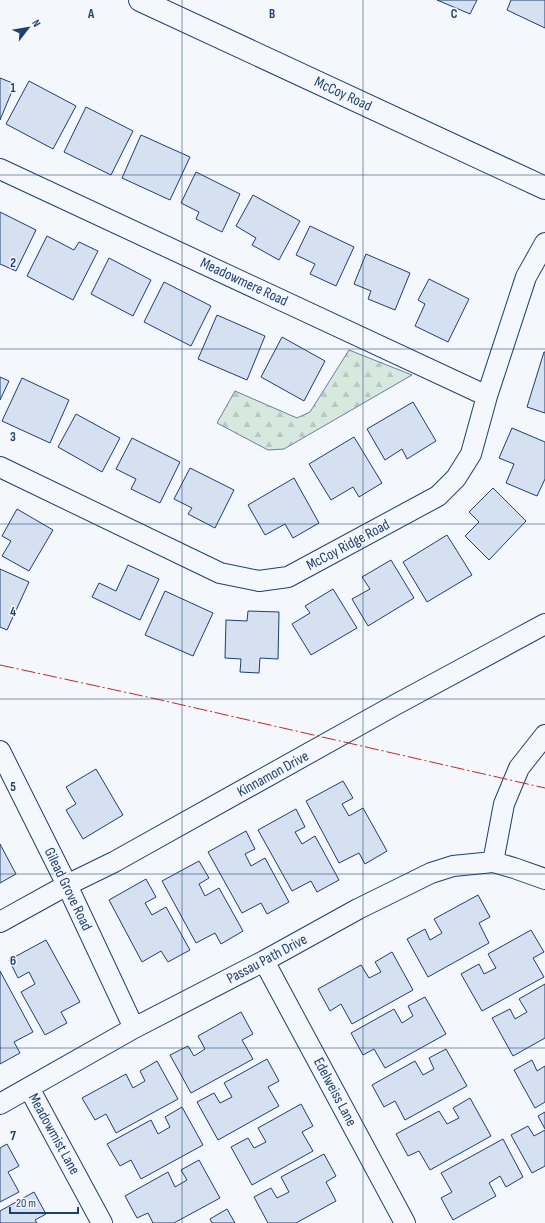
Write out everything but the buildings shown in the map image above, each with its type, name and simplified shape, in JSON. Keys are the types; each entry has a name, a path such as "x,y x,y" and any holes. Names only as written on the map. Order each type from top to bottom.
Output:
{"main road":[{"name":"McCoy Road","path":"140,0 545,188"}],"street":[{"name":"Meadowmere Road","path":"0,169 487,396"},
{"name":"McCoy Ridge Road","path":"0,468 220,573 259,582 288,577 438,496 456,478 471,454 487,396 526,277 545,243"},
{"name":"Kinnamon Drive","path":"0,922 67,885 114,862 395,705 545,624"},
{"path":"493,862 504,804 519,768 545,735"},
{"name":"Gilead Grove Road","path":"0,751 67,885 134,1028"},
{"name":"Passau Path Drive","path":"0,1104 134,1028 264,961 358,909 431,873 453,866 493,862 545,879"},
{"name":"Edelweiss Lane","path":"264,961 405,1223"},
{"name":"Meadowmist Lane","path":"29,1088 102,1223"}],"green space":[{"path":"349,350 412,375 284,449 268,450 217,423 235,391 297,418 310,412"}],"power":[{"path":"0,665 152,698 545,788"}]}
